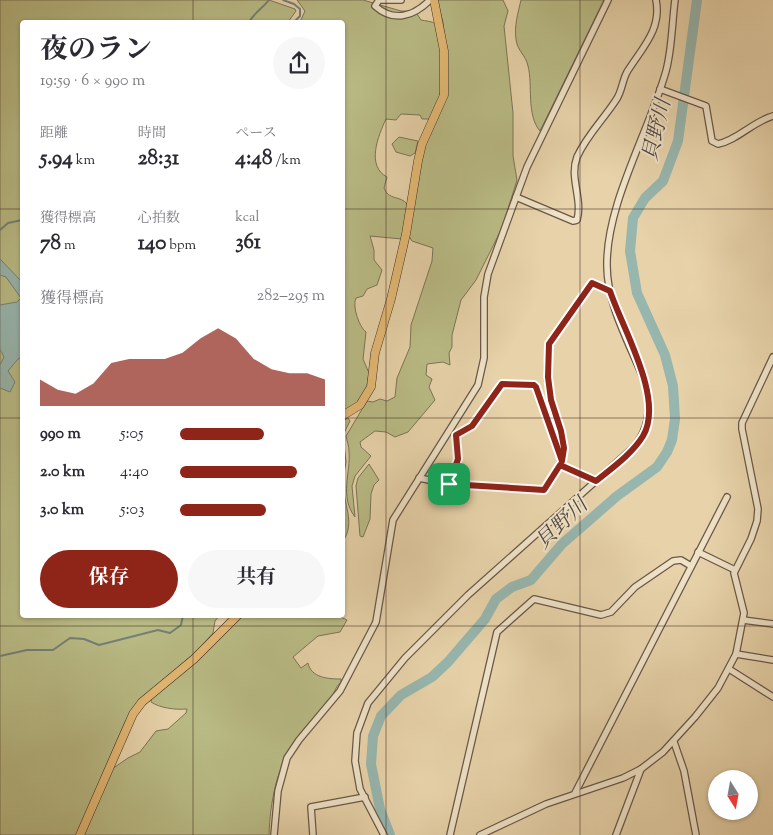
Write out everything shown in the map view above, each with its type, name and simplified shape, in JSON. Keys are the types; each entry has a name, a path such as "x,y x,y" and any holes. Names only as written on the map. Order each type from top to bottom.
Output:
{"main road":[{"path":"345,414 360,405 371,387 375,352 392,299 422,144 444,94 444,51 434,0"},
{"path":"80,835 133,714 142,702 194,659 235,618"}],"street":[{"path":"401,0 379,0 375,6 400,16 419,12 430,0"},
{"path":"274,835 278,791 287,758 298,740 340,691 376,622 393,520 478,385 484,358 486,285 526,167 608,0"},
{"path":"516,197 543,210 574,221 577,220 579,212 574,178 576,159 587,138 615,102 626,73 652,36 655,23 656,0"},
{"path":"383,832 366,797 360,789 355,761 355,746 362,716 377,689 468,595 634,447 643,436 648,420 647,388 610,291 607,267 612,225 661,90 666,70 675,0"},
{"path":"661,90 706,106 712,141 718,144 727,142 755,123 773,116"},
{"path":"419,478 449,484 544,490 561,463 564,448 561,431 551,400 548,377 549,344 592,283 610,291"},
{"path":"480,835 575,793 623,778 641,769 674,742 718,688 736,654 744,613 735,570 754,530 758,509 742,423 745,412 773,356"},
{"path":"449,484 458,459 456,435 472,426 502,384 534,385 536,387 561,463 596,481"},
{"path":"575,793 727,498"},
{"path":"698,552 735,570"},
{"path":"450,835 490,656 497,632 502,626 534,599 601,615 611,612 635,587 673,561 681,560 691,566"},
{"path":"743,620 773,624"},
{"path":"736,654 773,660"},
{"path":"729,669 773,697"},
{"path":"674,742 684,771 696,835"},
{"path":"616,835 641,769"},
{"path":"314,835 311,807 366,797"}],"green space":[{"path":"0,0 269,0 296,11 289,20 20,20 20,618 218,618 215,621 213,633 198,650 137,702 125,722 76,835 0,835"},
{"path":"297,0 363,0 401,11 415,11 421,20 436,24 441,45 441,90 437,105 430,119 422,119 420,115 401,114 396,120 386,119 377,142 375,158 377,166 387,177 384,188 389,195 407,204 402,239 370,236 374,250 374,260 382,270 377,285 367,289 363,296 356,298 355,302 359,321 366,332 363,359 369,373 367,386 359,402 345,412 345,20 301,20 305,11"},
{"path":"437,0 503,0 508,11 504,26 513,113 513,156 517,180 502,228 476,280 461,300 452,335 452,347 449,353 450,365 443,362 427,364 426,375 432,379 429,387 435,400 408,432 395,437 386,432 375,431 360,442 361,447 371,456 355,476 352,486 355,517 350,509 347,493 349,447 346,436 367,401 373,402 380,399 387,401 395,397 397,378 410,347 411,325 432,261 433,248 412,241 409,236 424,146 442,108 446,50 443,22"},
{"path":"521,0 604,0 540,131 531,108 528,66 516,39 516,24"},
{"path":"399,137 418,141 415,153 410,156 396,152 392,144"},
{"path":"348,418 350,421 345,431 345,420"},
{"path":"369,464 379,480 374,485 371,494 370,519 363,537 360,536 356,486 358,478"},
{"path":"345,496 349,520 345,538"},
{"path":"239,618 343,618 347,620 340,632 318,636 293,657 301,668 308,663 317,675 341,679 341,682 329,701 304,729 289,750 279,773 273,797 269,835 83,835 112,769 140,752 156,731 168,729 186,713 187,709 159,706 151,702 152,697"}],"water":[{"path":"0,259 20,280 20,297 6,277 0,275"},
{"path":"20,299 20,358 8,371 15,382 10,392 0,388 0,365 4,357 0,349 0,305 17,302"}],"waterway":[{"path":"251,20 269,0"},
{"path":"283,0 294,4 300,9 300,16 296,20"},
{"name":"貝野川","path":"390,835 380,809 371,764 373,736 381,716 401,695 432,677 448,662 485,619 496,599 512,587 531,580 562,544 617,496 657,467 672,440 675,419 673,386 665,355 637,293 630,251 633,218 645,198 663,181 678,141 697,0"},
{"path":"0,230 8,223 20,220"},
{"path":"0,656 27,650 53,650 70,638 84,639 99,645 158,630 170,633 181,625 182,618"},
{"path":"381,835 387,829"}],"route":[{"path":"592,283 610,291 616,311 647,388 649,405 647,427 643,436 634,447 596,481 560,465 544,490 449,484 453,468 458,464 456,435 472,426 502,384 534,385 536,387 562,461 564,448 561,431 551,400 548,377 547,358 550,340 592,283"}]}
